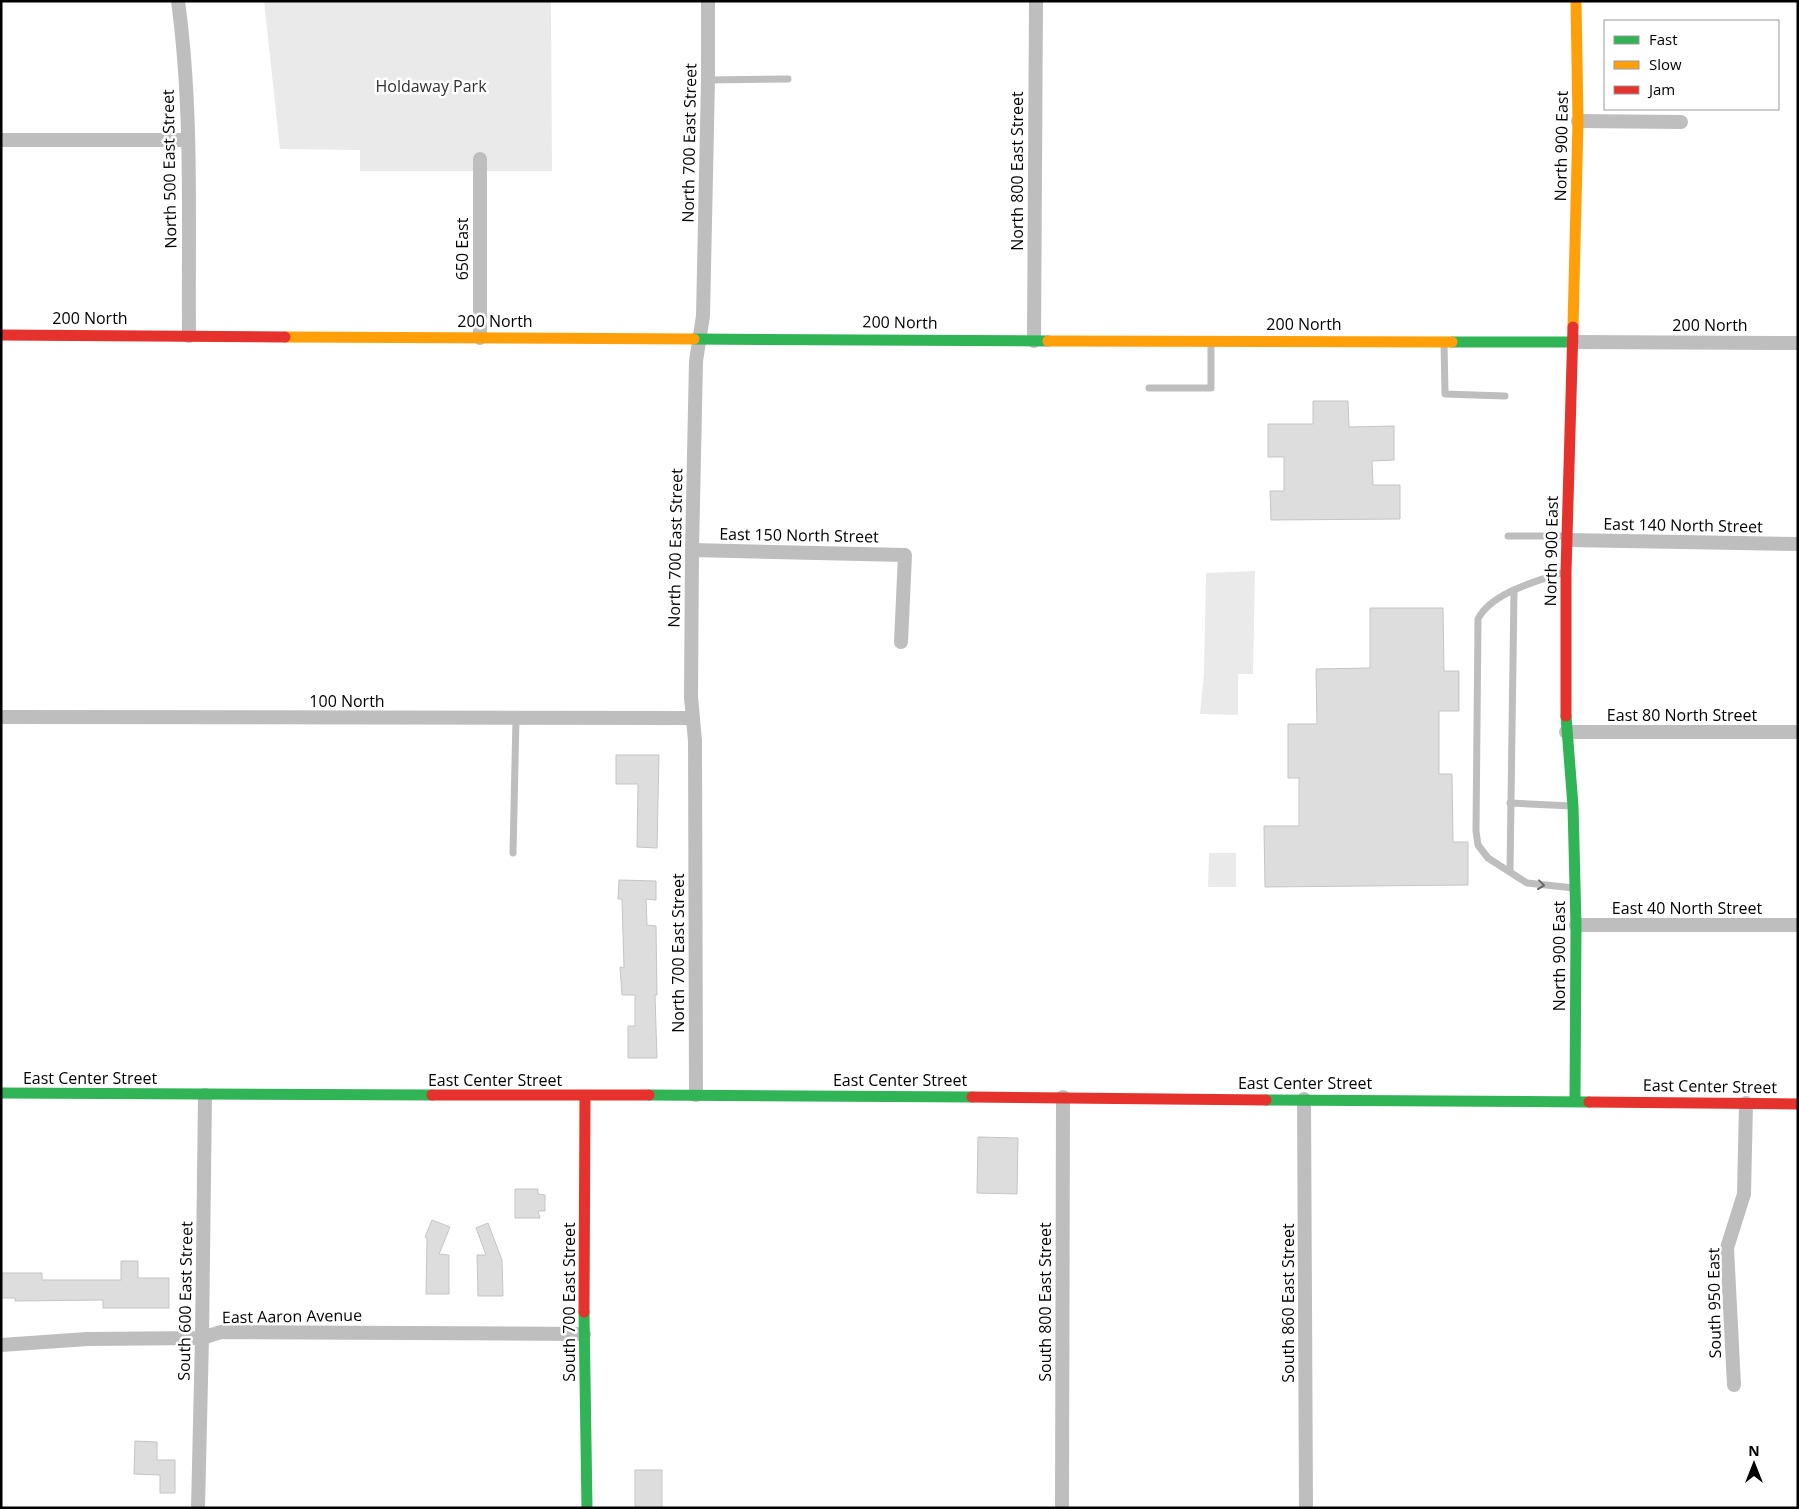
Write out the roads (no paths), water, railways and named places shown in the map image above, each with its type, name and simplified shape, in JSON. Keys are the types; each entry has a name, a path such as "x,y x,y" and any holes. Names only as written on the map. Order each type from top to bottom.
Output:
{"street":[{"name":"North 500 East Street","path":"178,1 183,43 188,140 189,336"},
{"name":"North 700 East Street","path":"696,1095 695,741 692,718 692,550 696,361 698,338 703,316 708,1"},
{"name":"North 800 East Street","path":"1034,341 1036,1"},
{"name":"North 900 East","path":"1575,1101 1576,925 1574,806 1566,732 1566,572 1578,121 1576,1"},
{"path":"1578,121 1681,122"},
{"path":"1,140 188,140"},
{"name":"650 East","path":"480,159 480,338"},
{"name":"200 North","path":"1,335 1211,342 1798,343"},
{"name":"East 140 North Street","path":"1568,538 1798,544"},
{"name":"East 150 North Street","path":"692,550 905,554 901,642"},
{"name":"100 North","path":"1,717 692,718"},
{"name":"East 80 North Street","path":"1566,732 1798,732"},
{"name":"East 40 North Street","path":"1576,925 1798,925"},
{"name":"East Center Street","path":"1,1093 1063,1097 1798,1104"},
{"name":"South 600 East Street","path":"198,1508 205,1095"},
{"name":"South 700 East Street","path":"586,1096 584,1334 587,1508"},
{"name":"South 800 East Street","path":"1062,1508 1063,1097"},
{"name":"South 860 East Street","path":"1304,1099 1306,1508"},
{"name":"South 950 East","path":"1734,1385 1727,1248 1744,1194 1746,1103"},
{"name":"East Aaron Avenue","path":"1,1345 87,1339 202,1338 221,1332 584,1334"}],"lane":[{"path":"708,80 788,79"},
{"path":"1149,388 1211,388 1211,342"},
{"path":"1444,342 1445,394 1505,396"},
{"path":"1508,536 1568,538"},
{"path":"1566,572 1539,580 1489,604 1482,611 1478,619 1476,627 1476,839 1478,845 1488,858 1527,882 1575,888"},
{"path":"1510,871 1514,591"},
{"path":"513,852 516,719"},
{"path":"1510,803 1574,806"}],"park label":[{"name":"Holdaway Park","path":"431,86"}]}
